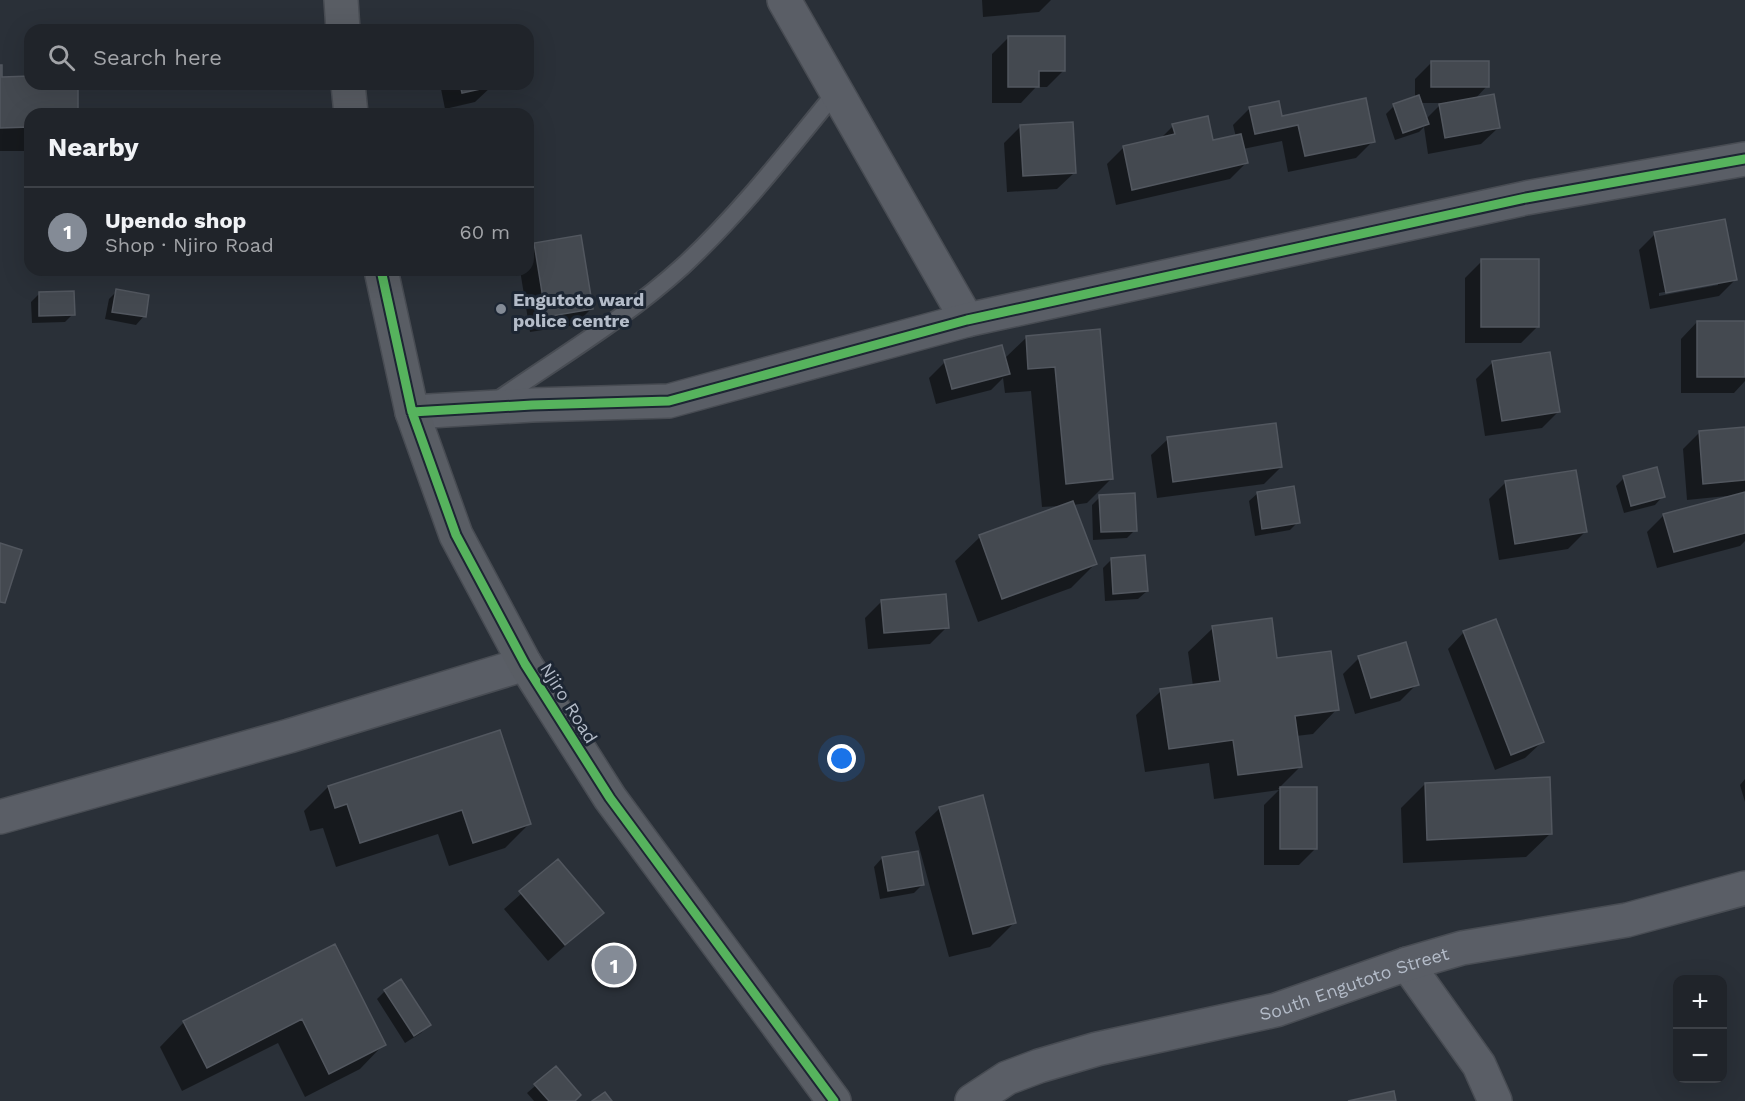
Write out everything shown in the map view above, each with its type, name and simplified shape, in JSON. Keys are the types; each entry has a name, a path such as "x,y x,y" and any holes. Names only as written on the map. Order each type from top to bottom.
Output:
{"street":[{"path":"341,0 343,24"},
{"path":"784,0 967,320"},
{"path":"349,90 350,108"},
{"path":"412,412 486,407 669,401 967,320 1526,198 1745,159"},
{"name":"Njiro Road","path":"382,276 412,412 456,535 525,664 610,798 834,1101"},
{"path":"0,817 290,736 525,664"},
{"name":"South Engutoto Street","path":"972,1101 1007,1078 1039,1066 1108,1046 1276,1010 1407,964 1462,948 1627,920 1745,888"},
{"path":"1407,964 1479,1065 1495,1101"}],"lane":[{"path":"486,407 626,312 682,267 735,215 836,92"}],"building":[{"path":"1008,36 1065,36 1065,71 1039,71 1039,87 1008,87"},
{"path":"1431,61 1489,61 1489,87 1431,87"},
{"path":"0,65 2,65 2,77 24,76 24,90 78,90 78,108 24,108 24,127 0,128"},
{"path":"1494,94 1500,128 1445,138 1439,104"},
{"path":"1419,95 1429,124 1403,133 1393,104"},
{"path":"1366,98 1375,142 1305,156 1298,125 1255,134 1249,107 1279,101 1282,116"},
{"path":"1208,116 1213,140 1241,134 1248,163 1132,190 1123,146 1175,134 1172,124"},
{"path":"1073,122 1076,173 1023,176 1020,125"},
{"path":"1725,219 1737,280 1666,293 1654,232"},
{"path":"581,235 593,309 546,317 534,243"},
{"path":"1481,259 1539,259 1539,327 1481,327"},
{"path":"116,289 149,295 146,317 112,312"},
{"path":"74,291 75,315 39,316 39,292"},
{"path":"1697,321 1745,321 1745,377 1697,377"},
{"path":"1100,329 1113,479 1066,484 1055,367 1028,369 1026,336"},
{"path":"1002,345 1010,374 952,389 944,360"},
{"path":"1550,352 1560,412 1502,421 1492,361"},
{"path":"1276,423 1282,467 1173,482 1167,437"},
{"path":"1745,427 1745,480 1703,484 1699,431"},
{"path":"1657,467 1665,497 1631,506 1623,476"},
{"path":"1576,470 1587,532 1515,544 1505,481"},
{"path":"1294,486 1300,523 1262,529 1257,492"},
{"path":"1745,492 1745,533 1674,552 1663,514"},
{"path":"1135,493 1137,531 1101,532 1099,495"},
{"path":"1073,501 1097,564 1002,599 979,535"},
{"path":"0,543 22,550 5,603 0,602"},
{"path":"1145,555 1148,591 1113,594 1111,558"},
{"path":"946,594 949,628 884,633 881,600"},
{"path":"1272,618 1277,658 1331,651 1339,710 1295,716 1302,767 1238,775 1233,740 1169,749 1160,689 1220,681 1212,626"},
{"path":"1496,619 1544,742 1511,755 1463,631"},
{"path":"1406,642 1419,685 1371,698 1358,656"},
{"path":"500,730 531,824 473,843 462,810 360,843 347,804 335,808 328,786"},
{"path":"1550,777 1552,834 1427,840 1425,783"},
{"path":"1280,787 1317,787 1317,849 1280,849"},
{"path":"983,795 1016,923 973,934 939,807"},
{"path":"918,851 924,885 888,891 882,857"},
{"path":"558,859 604,913 565,945 519,891"},
{"path":"335,944 386,1045 329,1074 302,1019 207,1068 183,1021"},
{"path":"401,979 431,1025 414,1036 384,990"},
{"path":"556,1066 581,1095 575,1101 549,1101 534,1084"},
{"path":"1394,1091 1396,1101 1348,1101"},
{"path":"605,1092 612,1101 592,1101"}],"cycle path":[{"path":"412,412 532,405 669,401 967,320 1526,198 1745,159"},
{"path":"382,276 412,412 456,535 525,664 610,798 834,1101"}],"place":[{"name":"Engutoto ward police centre","path":"501,309"},
{"name":"Upendo shop","path":"614,965"}]}
